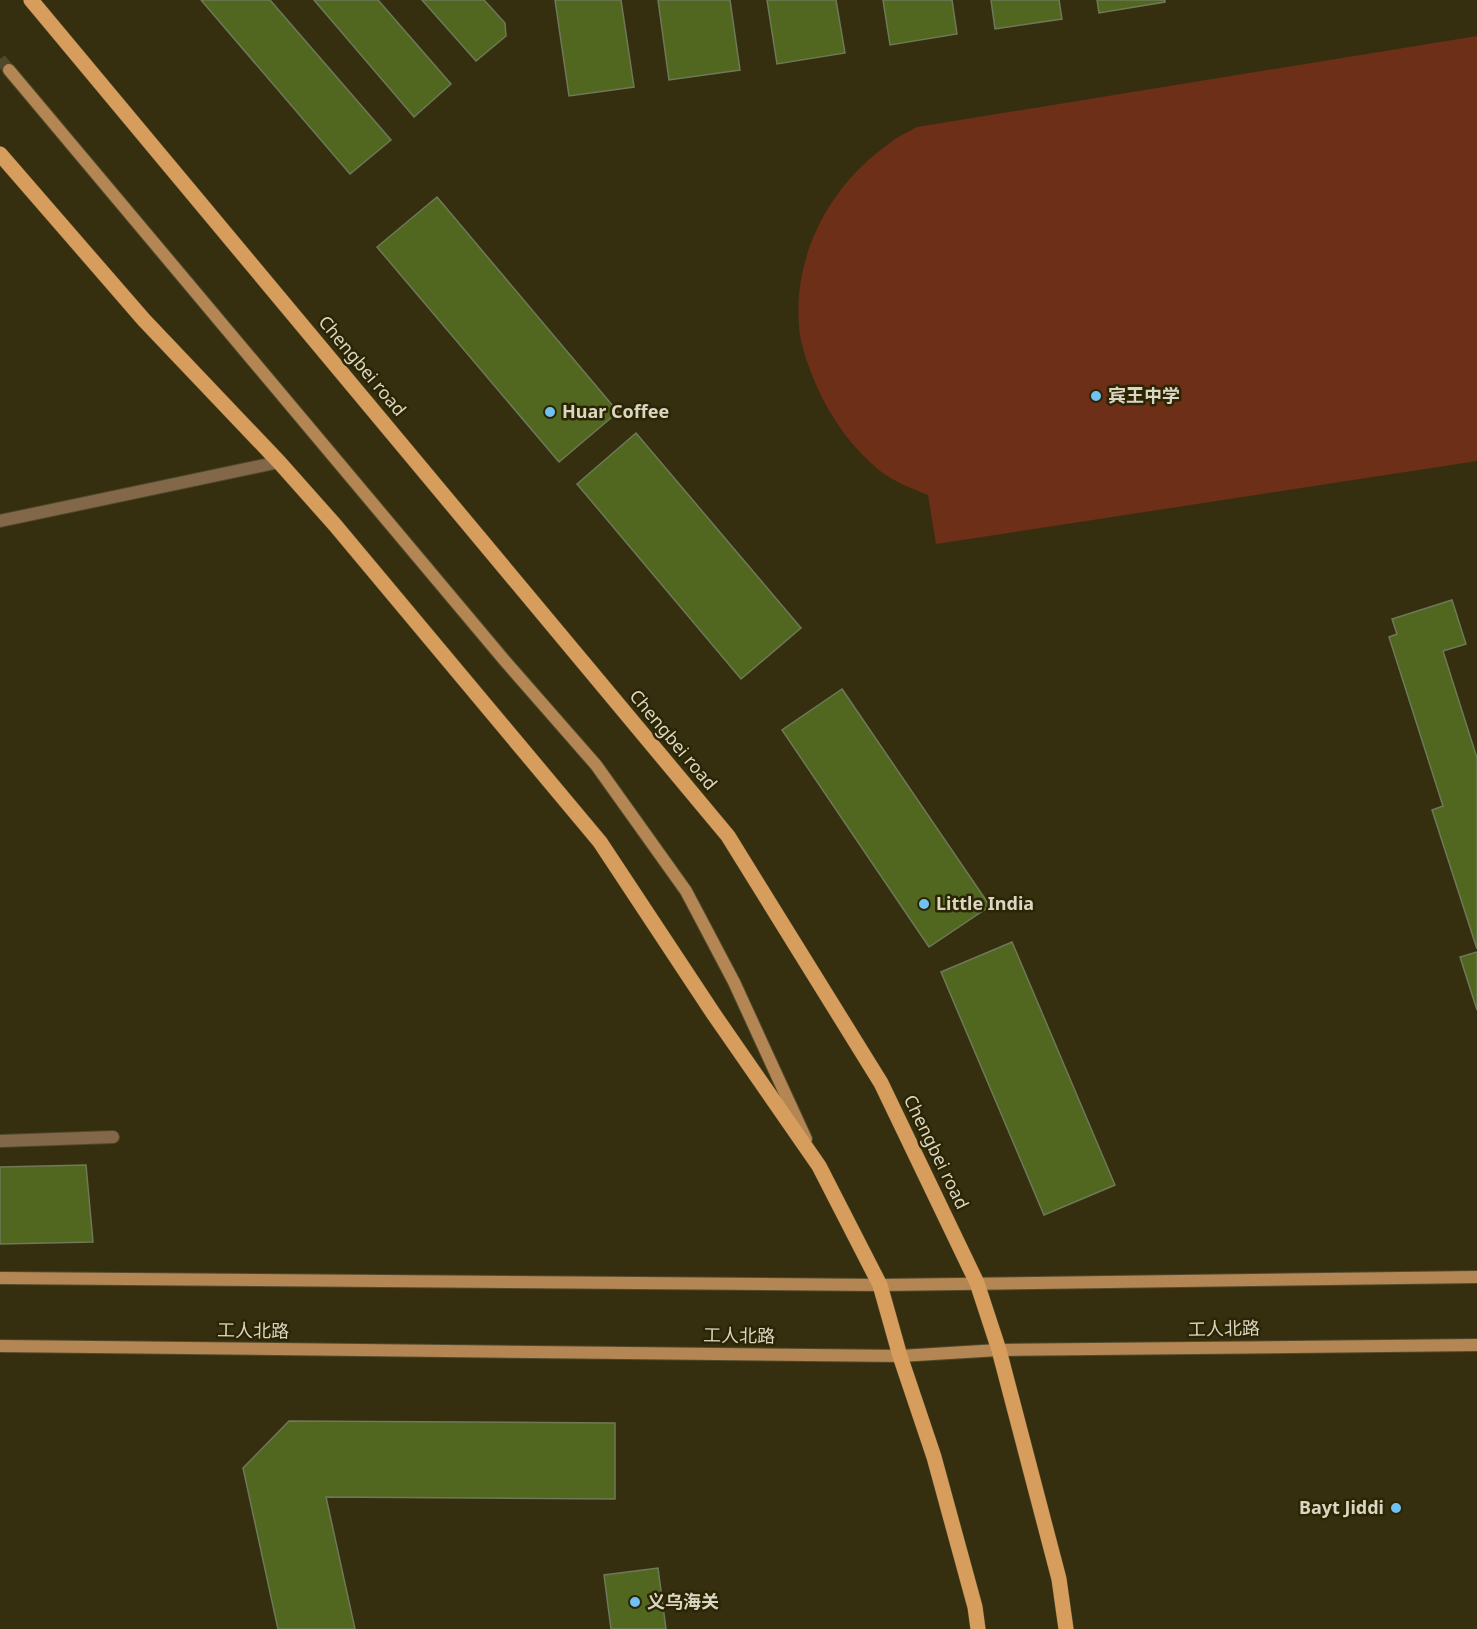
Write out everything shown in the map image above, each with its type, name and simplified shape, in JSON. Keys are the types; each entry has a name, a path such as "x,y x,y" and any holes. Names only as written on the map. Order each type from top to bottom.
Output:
{"main road":[{"name":"Chengbei road","path":"31,0 728,836 881,1083 977,1283 999,1350 1059,1579 1066,1629"},
{"path":"9,70 505,661 596,765 686,891 734,982 819,1166 880,1285 900,1356 934,1457 975,1607 978,1629"},
{"path":"0,154 144,320 279,462 335,525 600,842 819,1166"},
{"path":"0,1278 880,1285 1477,1276"},
{"name":"工人北路","path":"0,1346 900,1356 999,1350 1477,1345"}],"street":[{"path":"0,520 279,462"},
{"path":"0,1141 112,1137"}],"shaded area":[{"path":"1477,36 1477,461 936,544 928,495 879,470 851,442 829,410 809,368 800,335 798,307 801,279 818,227 832,203 848,181 868,161 900,136 917,127"}],"building":[{"path":"201,0 270,0 391,140 350,174"},
{"path":"314,0 378,0 451,84 414,117"},
{"path":"422,0 484,0 505,23 506,36 476,61"},
{"path":"555,0 621,0 634,87 569,96"},
{"path":"658,0 730,0 740,70 669,80"},
{"path":"767,0 836,0 845,53 777,64"},
{"path":"883,0 952,0 957,34 890,45"},
{"path":"991,0 1059,0 1062,19 995,29"},
{"path":"1097,0 1165,0 1165,2 1099,13"},
{"path":"437,197 618,412 559,462 377,247"},
{"path":"636,433 801,628 741,679 577,484"},
{"path":"1452,600 1466,644 1443,651 1477,758 1477,949 1432,810 1443,806 1389,637 1397,634 1392,619"},
{"path":"842,689 990,906 929,947 782,730"},
{"path":"1012,942 1115,1185 1044,1215 941,972"},
{"path":"1477,952 1477,1010 1460,957"},
{"path":"86,1165 93,1242 0,1244 0,1167"},
{"path":"289,1421 615,1423 615,1499 326,1497 355,1629 278,1629 243,1468"},
{"name":"义乌海关","path":"658,1568 666,1629 611,1629 604,1575"}],"tunnel":[{"path":"0,59 9,70"}],"place":[{"name":"宾王中学","path":"1096,396"},
{"name":"Huar Coffee","path":"550,412"},
{"name":"Little India","path":"924,904"},
{"name":"Bayt Jiddi","path":"1396,1508"},
{"name":"义乌海关","path":"635,1602"}]}
